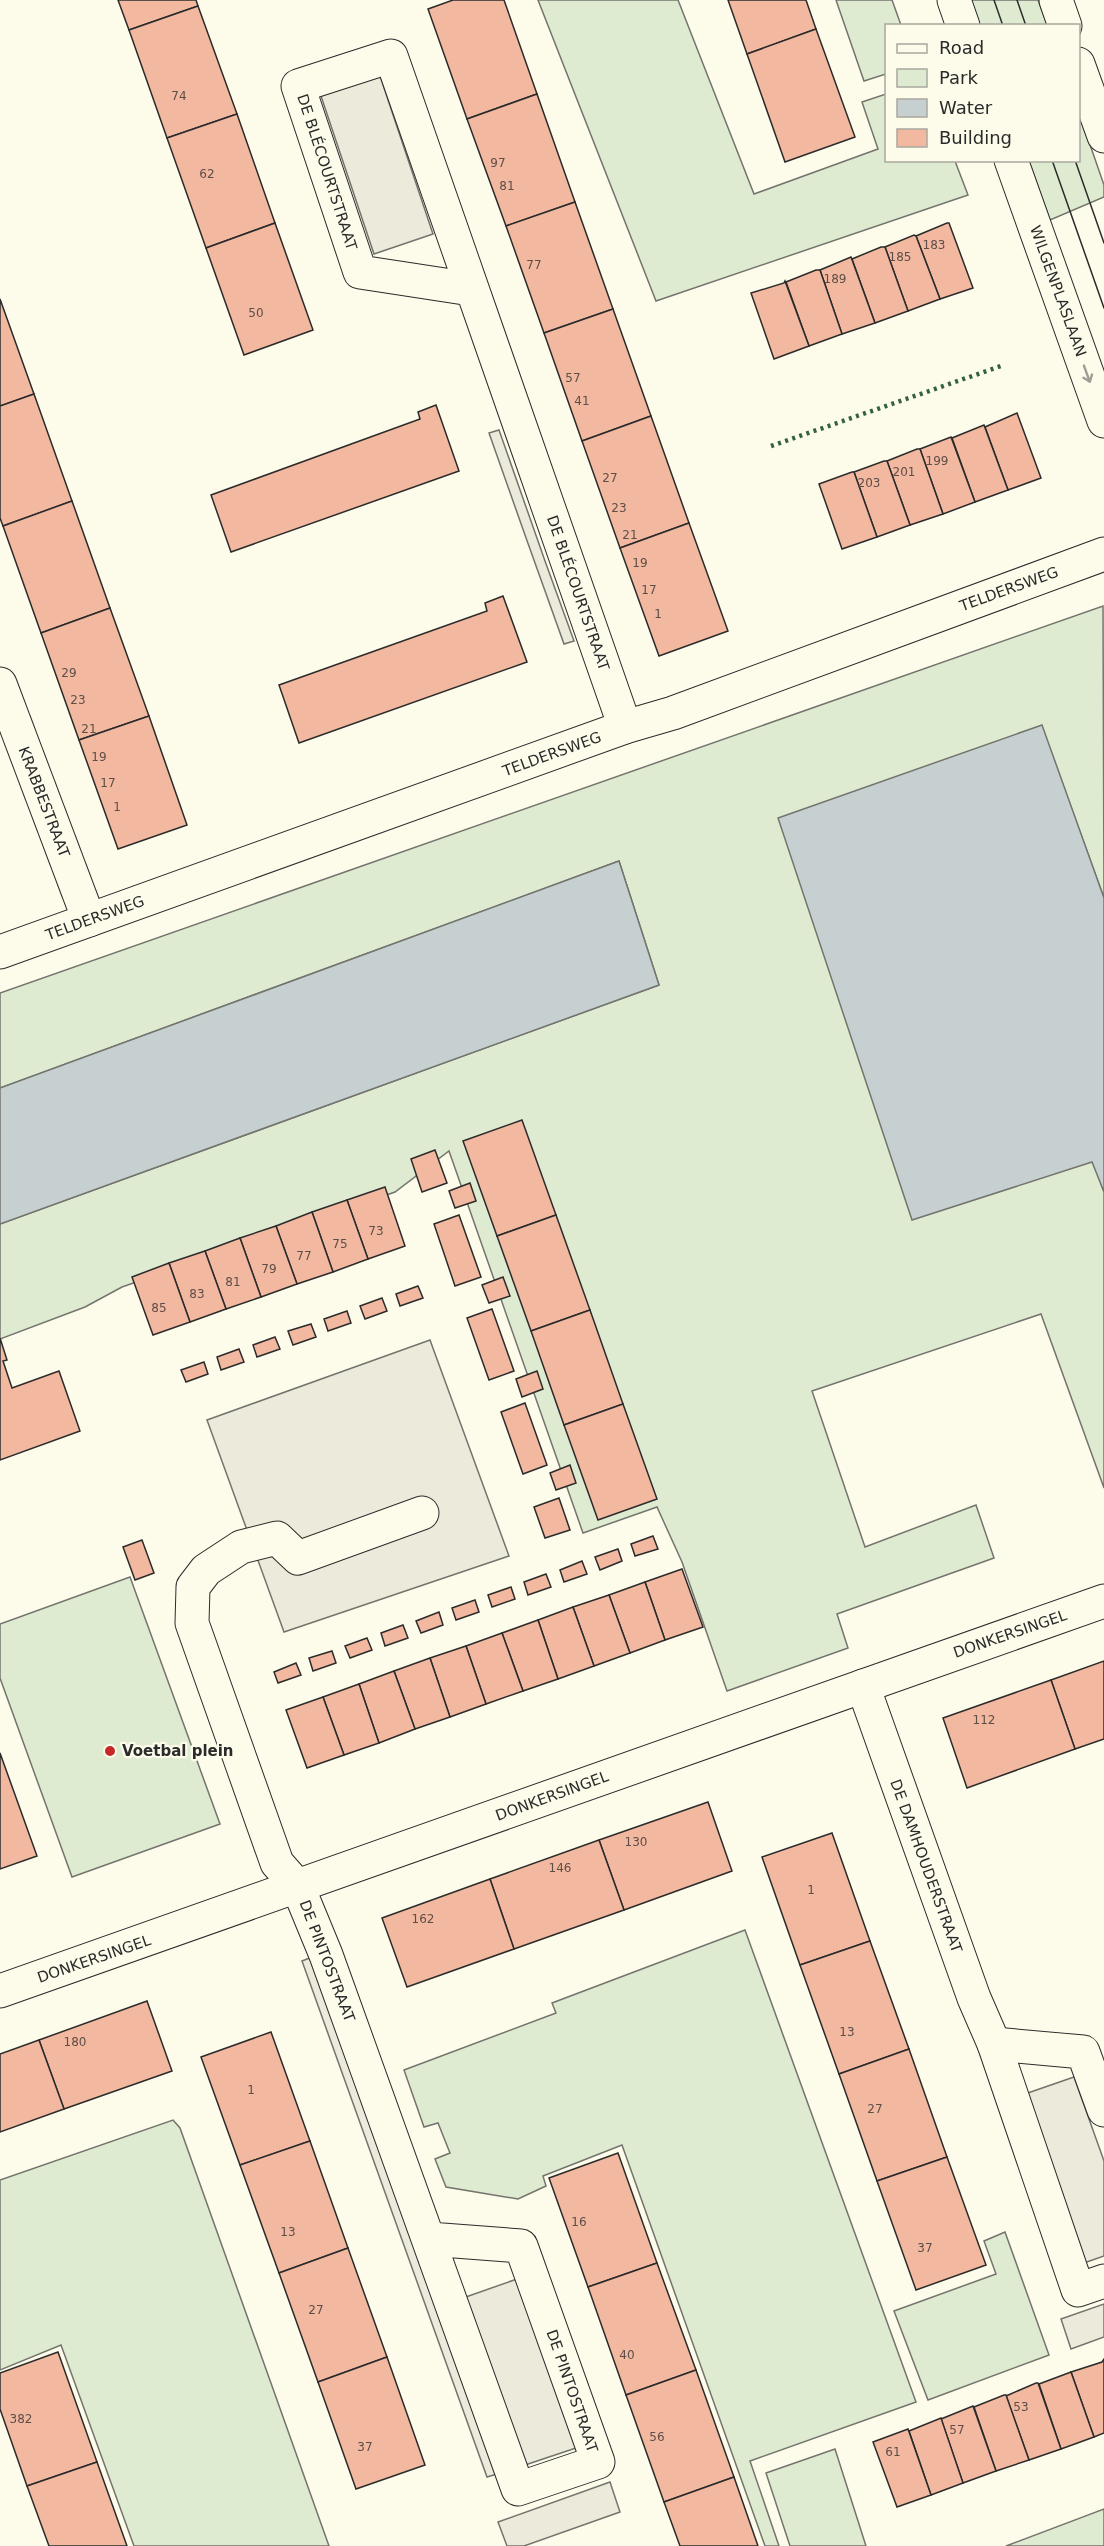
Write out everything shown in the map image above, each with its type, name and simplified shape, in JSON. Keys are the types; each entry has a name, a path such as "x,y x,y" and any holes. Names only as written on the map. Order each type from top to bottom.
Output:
{"street":[{"path":"954,0 962,24"},
{"path":"1056,0 1064,24"},
{"name":"DE BLÉCOURTSTRAAT","path":"471,289 360,272 298,87 391,56 625,728"},
{"path":"1080,70 1104,136"},
{"name":"WILGENPLASLAAN","path":"1012,162 1104,420"},
{"name":"TELDERSWEG","path":"0,952 625,728 673,713 1104,554"},
{"name":"KRABBESTRAAT","path":"0,684 89,920"},
{"name":"DE PINTOSTRAAT","path":"422,1513 298,1558 277,1538 241,1547 206,1569 193,1587 192,1623 277,1863 298,1887 326,1955 518,2489 598,2462 521,2246 429,2239"},
{"name":"DONKERSINGEL","path":"0,1991 1104,1601"},
{"name":"DE DAMHOUDERSTRAAT","path":"863,1686 974,1998 994,2044 1078,2290 1104,2281"},
{"path":"994,2044 1083,2052 1104,2110"}],"green space":[{"path":"538,0 678,0 754,194 878,149 862,102 885,94 885,162 955,162 968,195 656,301"},
{"path":"836,0 892,0 901,24 885,24 885,74 864,81"},
{"path":"971,0 1038,0 1047,24 980,24"},
{"path":"1080,116 1104,185 1104,197 1050,220 1029,162 1080,162"},
{"path":"1103,606 1104,898 1041,725 1093,1161 1104,1192 1104,1488 1041,1314 812,1391 865,1547 976,1505 994,1558 837,1614 848,1648 727,1691 682,1562 657,1507 583,1533 449,1151 395,1192 122,1287 85,1307 0,1339 0,1224 659,985 619,861 0,1088 0,993"},
{"name":"Voetbal plein","path":"130,1577 220,1824 72,1877 0,1678 0,1624"},
{"path":"745,1930 916,2402 750,2461 779,2546 765,2546 622,2145 543,2176 546,2186 518,2199 446,2187 435,2159 450,2153 438,2123 424,2127 404,2070 556,2013 552,2003"},
{"path":"173,2120 180,2128 329,2546 134,2546 61,2345 0,2370 0,2180"},
{"path":"1005,2232 1049,2355 928,2400 894,2311 996,2274 984,2241"},
{"path":"835,2449 866,2546 790,2546 766,2473"},
{"path":"1104,2509 1104,2546 1006,2546"}],"shaded area":[{"path":"380,76 433,234 374,254 321,96"},
{"path":"499,430 574,641 564,644 525,535 489,433"},
{"path":"430,1340 509,1556 284,1632 207,1420"},
{"path":"312,1957 497,2474 487,2477 302,1961"},
{"path":"1074,2077 1104,2161 1104,2256 1081,2264 1022,2095"},
{"path":"517,2279 576,2448 522,2466 463,2298"},
{"path":"1104,2304 1104,2337 1071,2349 1061,2319"},
{"path":"610,2482 620,2512 524,2546 507,2546 498,2522"}],"water":[{"path":"1042,725 1104,898 1104,1192 1092,1162 912,1220 778,818"},
{"path":"619,861 659,985 0,1224 0,1088"}],"building":[{"path":"118,0 196,0 198,6 129,30"},
{"path":"453,0 504,0 537,94 467,119 428,9"},
{"path":"728,0 806,0 816,29 747,54"},
{"path":"198,6 237,114 167,138 129,30"},
{"path":"816,29 855,137 785,162 747,54"},
{"path":"537,94 575,202 506,226 467,119"},
{"path":"237,114 275,223 206,248 167,138"},
{"path":"575,202 613,309 544,333 506,226"},
{"path":"275,223 313,330 244,355 206,248"},
{"path":"949,223 973,288 940,299 916,236"},
{"path":"914,235 940,299 908,311 885,247"},
{"path":"885,247 908,311 875,323 852,259"},
{"path":"851,257 875,323 842,334 820,270"},
{"path":"820,270 842,334 809,346 786,282"},
{"path":"785,281 809,346 774,359 751,293"},
{"path":"0,299 34,394 0,406"},
{"path":"613,309 651,416 582,441 544,333"},
{"path":"34,394 72,501 3,526 0,518 0,406"},
{"path":"436,405 459,471 231,552 211,495 420,419 418,412"},
{"path":"1017,413 1041,478 1008,490 985,427"},
{"path":"651,416 689,523 620,548 582,441"},
{"path":"984,425 1008,490 975,502 952,438"},
{"path":"951,437 975,502 943,514 920,449"},
{"path":"920,449 943,514 910,525 887,461"},
{"path":"887,461 910,525 877,537 854,472"},
{"path":"854,472 877,537 842,549 819,484"},
{"path":"72,501 110,608 41,633 3,526"},
{"path":"689,523 728,631 659,656 620,548"},
{"path":"503,596 527,662 299,743 279,685 487,611 485,603"},
{"path":"110,608 149,716 79,740 41,633"},
{"path":"149,716 187,825 118,849 79,740"},
{"path":"522,1120 556,1215 497,1236 463,1141"},
{"path":"435,1150 447,1183 422,1192 411,1159"},
{"path":"470,1183 476,1201 455,1208 449,1191"},
{"path":"385,1187 405,1246 368,1259 347,1200"},
{"path":"347,1200 368,1259 333,1272 312,1212"},
{"path":"312,1212 333,1272 297,1284 276,1226"},
{"path":"459,1215 481,1277 455,1286 434,1224"},
{"path":"556,1215 590,1310 531,1331 497,1236"},
{"path":"276,1226 297,1284 261,1297 240,1238"},
{"path":"240,1238 261,1297 226,1309 205,1251"},
{"path":"205,1251 226,1309 190,1322 169,1263"},
{"path":"169,1263 190,1322 153,1335 132,1277"},
{"path":"503,1277 510,1296 489,1303 482,1285"},
{"path":"418,1286 423,1298 400,1306 396,1294"},
{"path":"382,1298 387,1311 365,1319 360,1306"},
{"path":"492,1309 514,1371 489,1380 467,1318"},
{"path":"590,1310 623,1404 564,1425 531,1331"},
{"path":"347,1311 351,1323 328,1331 324,1319"},
{"path":"311,1324 316,1337 293,1345 288,1331"},
{"path":"275,1337 280,1349 257,1357 253,1345"},
{"path":"0,1338 7,1360 3,1361 12,1388 59,1371 80,1431 0,1460"},
{"path":"239,1349 244,1362 221,1370 217,1357"},
{"path":"204,1362 208,1374 186,1382 181,1370"},
{"path":"537,1371 543,1389 522,1397 516,1379"},
{"path":"525,1403 547,1465 523,1474 501,1412"},
{"path":"623,1404 657,1499 598,1520 564,1425"},
{"path":"570,1465 576,1483 556,1490 550,1473"},
{"path":"559,1498 570,1530 545,1538 534,1507"},
{"path":"653,1536 658,1549 635,1556 631,1544"},
{"path":"142,1540 154,1573 135,1580 123,1547"},
{"path":"618,1549 622,1561 600,1570 595,1557"},
{"path":"582,1561 587,1574 564,1582 560,1570"},
{"path":"682,1569 703,1627 665,1640 645,1582"},
{"path":"546,1574 551,1587 528,1595 524,1582"},
{"path":"645,1582 665,1640 630,1653 609,1595"},
{"path":"511,1587 515,1599 492,1607 488,1595"},
{"path":"609,1595 630,1653 594,1666 573,1607"},
{"path":"475,1600 479,1612 456,1620 452,1608"},
{"path":"573,1607 594,1666 558,1679 538,1620"},
{"path":"439,1612 443,1625 421,1633 416,1621"},
{"path":"538,1620 558,1679 523,1691 502,1633"},
{"path":"403,1625 408,1638 385,1646 381,1633"},
{"path":"502,1633 523,1691 486,1704 466,1646"},
{"path":"367,1638 372,1650 350,1658 345,1646"},
{"path":"466,1646 486,1704 450,1717 430,1658"},
{"path":"332,1651 336,1663 313,1671 309,1658"},
{"path":"430,1658 450,1717 415,1729 394,1671"},
{"path":"1104,1661 1104,1739 1075,1749 1051,1680"},
{"path":"296,1663 301,1675 278,1683 274,1672"},
{"path":"394,1671 415,1729 379,1743 359,1684"},
{"path":"1051,1680 1075,1749 967,1788 943,1718"},
{"path":"359,1684 379,1743 344,1755 323,1697"},
{"path":"323,1697 344,1755 307,1768 286,1710"},
{"path":"0,1753 37,1856 0,1869"},
{"path":"708,1802 732,1871 624,1910 599,1840"},
{"path":"832,1833 870,1941 800,1965 762,1857"},
{"path":"599,1840 624,1910 514,1949 490,1879"},
{"path":"490,1879 514,1949 407,1987 382,1918"},
{"path":"870,1941 909,2049 839,2074 800,1965"},
{"path":"147,2001 172,2071 64,2109 39,2040"},
{"path":"271,2032 310,2141 240,2165 201,2057"},
{"path":"39,2040 64,2109 0,2132 0,2054"},
{"path":"909,2049 947,2157 877,2181 839,2074"},
{"path":"310,2141 348,2248 279,2273 240,2165"},
{"path":"618,2153 657,2263 588,2287 549,2178"},
{"path":"947,2157 986,2265 916,2290 877,2181"},
{"path":"348,2248 387,2357 318,2382 279,2273"},
{"path":"657,2263 696,2370 626,2395 588,2287"},
{"path":"58,2352 97,2462 27,2486 0,2409 0,2373"},
{"path":"387,2357 425,2465 356,2489 318,2382"},
{"path":"1104,2359 1104,2433 1094,2437 1071,2372 1102,2362"},
{"path":"696,2370 734,2477 664,2502 626,2395"},
{"path":"1071,2372 1094,2437 1061,2449 1039,2384"},
{"path":"1038,2383 1061,2449 1029,2460 1006,2396"},
{"path":"1006,2395 1029,2460 996,2471 974,2407"},
{"path":"973,2406 996,2471 963,2483 941,2419"},
{"path":"941,2418 963,2483 931,2495 909,2431"},
{"path":"908,2429 931,2495 897,2507 873,2442"},
{"path":"97,2462 127,2546 49,2546 27,2486"},
{"path":"734,2477 758,2546 680,2546 664,2502"}],"tram line":[{"path":"994,0 1002,24"},
{"path":"1017,0 1025,24"},
{"path":"1053,162 1104,308"},
{"path":"1076,162 1104,243"}],"hedge":[{"path":"771,446 1001,366"}],"place":[{"name":"Voetbal plein","path":"110,1751"}]}
